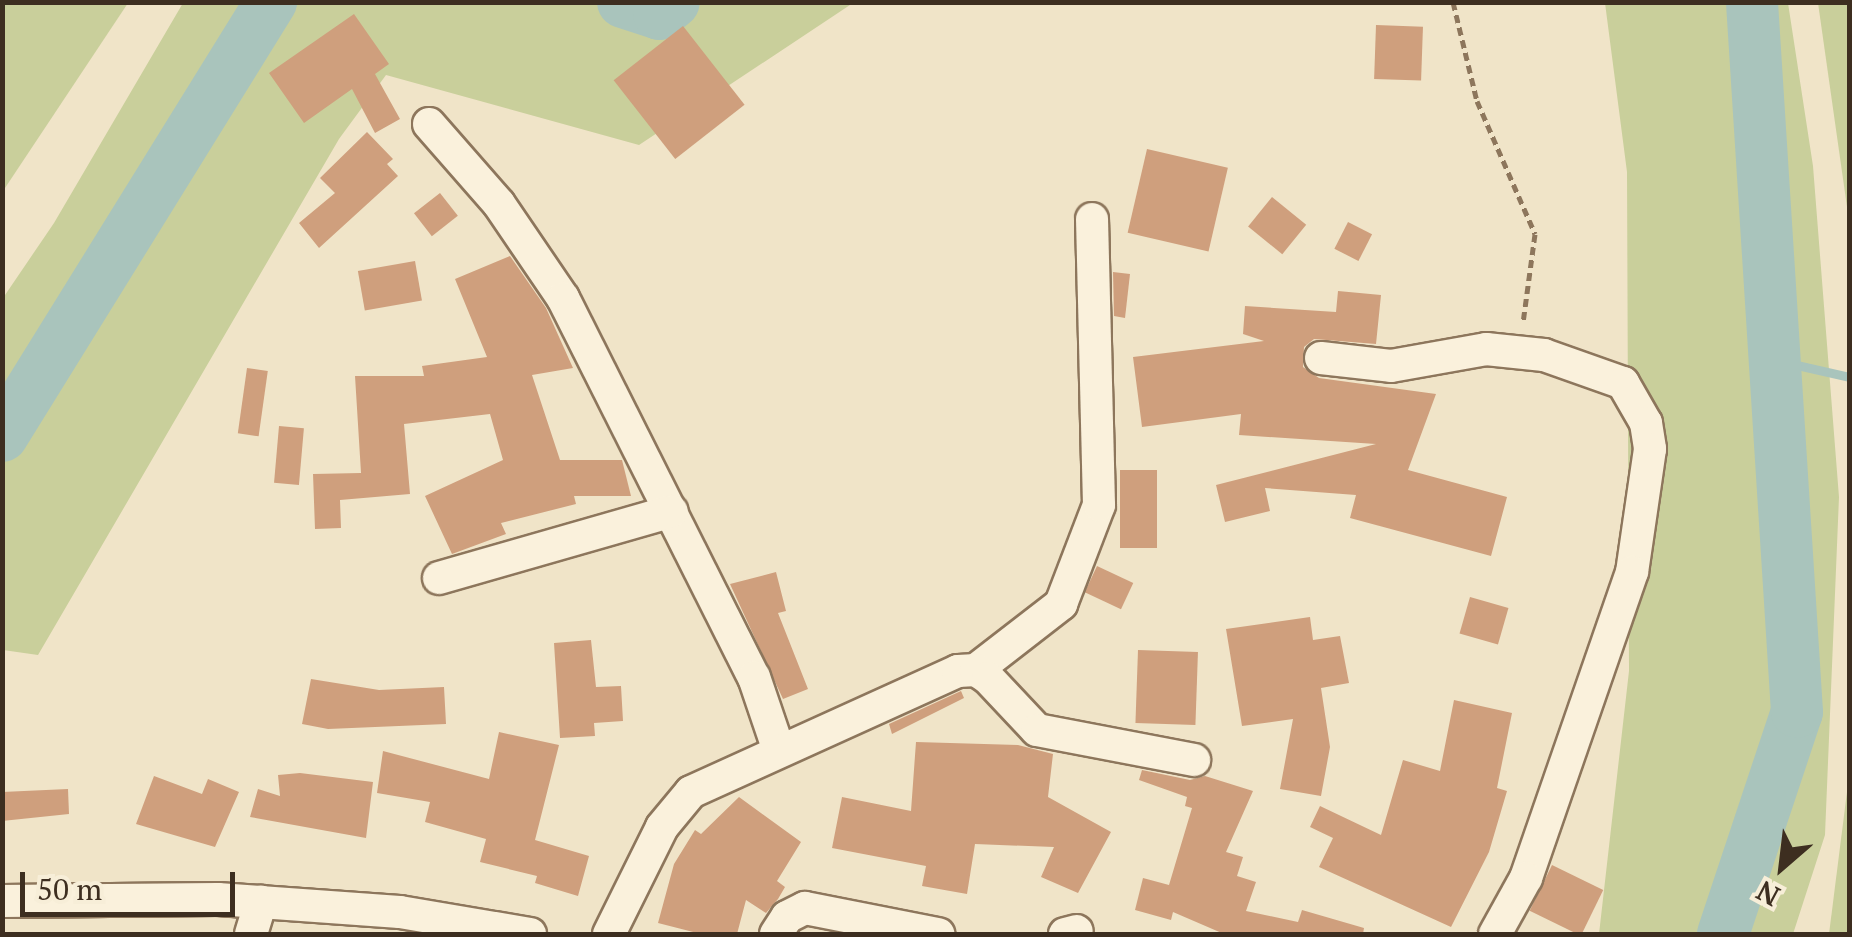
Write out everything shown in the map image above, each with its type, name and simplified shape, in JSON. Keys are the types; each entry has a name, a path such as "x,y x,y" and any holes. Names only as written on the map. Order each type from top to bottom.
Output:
{"street":[{"path":"429,124 500,204 563,298 754,677 779,751"},
{"path":"608,934 662,827 691,792 958,671 976,670 1061,604 1099,505 1092,218"},
{"path":"1322,358 1391,366 1486,349 1517,350 1589,367 1622,384 1638,403 1650,449 1632,572 1526,878 1495,934"},
{"path":"439,578 672,510"},
{"path":"976,670 1037,730 1194,760"},
{"path":"2,901 261,902 400,912 530,934"},
{"path":"252,934 261,902"},
{"path":"776,934 787,917 805,908 938,934"}],"path":[{"path":"1453,2 1477,101 1535,234 1536,263 1517,350"}],"green space":[{"path":"2,3 128,3 3,191"},
{"path":"183,3 853,3 639,145 386,75 339,139 38,655 3,650 3,298 54,223"},
{"path":"1605,3 1788,3 1813,166 1839,497 1825,835 1793,934 1599,934 1629,671 1627,172"},
{"path":"1818,3 1849,3 1849,221"},
{"path":"1849,776 1849,934 1829,934"}],"building":[{"path":"354,14 389,64 375,74 400,119 375,133 352,89 304,123 269,73"},
{"path":"1376,25 1423,27 1421,81 1374,79"},
{"path":"683,26 745,105 675,159 614,80"},
{"path":"367,132 393,159 387,164 398,176 319,248 299,223 335,193 320,178"},
{"path":"1147,149 1228,168 1209,251 1128,233"},
{"path":"440,193 458,216 432,236 414,213"},
{"path":"1272,197 1306,225 1282,254 1248,227"},
{"path":"1348,222 1372,234 1358,261 1334,249"},
{"path":"510,256 546,308 573,368 532,375 560,460 622,460 631,496 574,496 576,504 501,523 506,534 452,554 425,496 503,460 490,414 404,424 410,494 340,500 341,528 315,529 313,474 361,473 355,376 424,376 422,366 487,357 455,279"},
{"path":"415,261 422,300 365,310 358,271"},
{"path":"1113,272 1130,274 1125,318 1114,316"},
{"path":"1338,291 1381,295 1376,344 1314,339 1304,347 1303,367 1319,378 1436,394 1408,470 1507,497 1491,556 1350,518 1356,495 1265,488 1270,511 1225,522 1216,485 1376,444 1239,435 1241,414 1142,427 1133,357 1264,341 1243,334 1245,306 1336,312"},
{"path":"247,368 268,371 259,436 238,433"},
{"path":"279,426 304,428 299,485 274,483"},
{"path":"1120,470 1157,470 1157,548 1120,548"},
{"path":"1097,566 1133,583 1121,609 1085,592"},
{"path":"776,572 786,611 778,613 808,689 783,699 730,584"},
{"path":"1470,597 1508,608 1498,645 1460,634"},
{"path":"1310,617 1313,640 1340,636 1349,683 1321,688 1330,747 1321,796 1280,789 1293,719 1242,726 1226,629"},
{"path":"591,640 596,687 621,686 623,721 594,723 595,736 560,738 554,643"},
{"path":"1138,650 1198,652 1195,725 1135,723"},
{"path":"311,679 379,690 444,687 446,724 328,729 302,724"},
{"path":"961,691 964,698 892,734 889,724"},
{"path":"1454,700 1512,713 1497,788 1507,791 1489,852 1451,927 1319,867 1333,838 1310,827 1320,806 1381,835 1403,760 1440,771"},
{"path":"499,732 559,745 535,840 589,856 578,896 535,883 537,876 480,862 486,839 425,822 430,802 377,793 383,751 489,779"},
{"path":"916,742 1018,745 1053,754 1048,797 1111,832 1078,893 1041,877 1054,847 975,844 967,894 922,886 926,866 832,848 842,797 911,811"},
{"path":"1142,770 1190,780 1205,776 1253,791 1226,852 1243,857 1237,876 1256,882 1246,911 1298,922 1302,910 1364,928 1363,934 1224,934 1173,912 1171,920 1135,910 1143,878 1169,885 1192,808 1185,806 1187,797 1139,780"},
{"path":"300,773 373,782 366,838 250,817 258,789 280,796 278,775"},
{"path":"154,776 202,794 208,779 239,792 215,847 136,824"},
{"path":"68,789 69,814 2,821 2,792"},
{"path":"739,797 801,842 777,881 785,887 778,899 766,913 746,900 737,934 701,934 658,923 674,864 695,830 701,834"},
{"path":"1552,865 1603,890 1582,934 1530,911"}],"waterway":[{"path":"2,436 271,2"},
{"path":"623,2 659,14 674,2"},
{"path":"1723,934 1797,712 1752,2"},
{"path":"1775,360 1850,377"}]}
